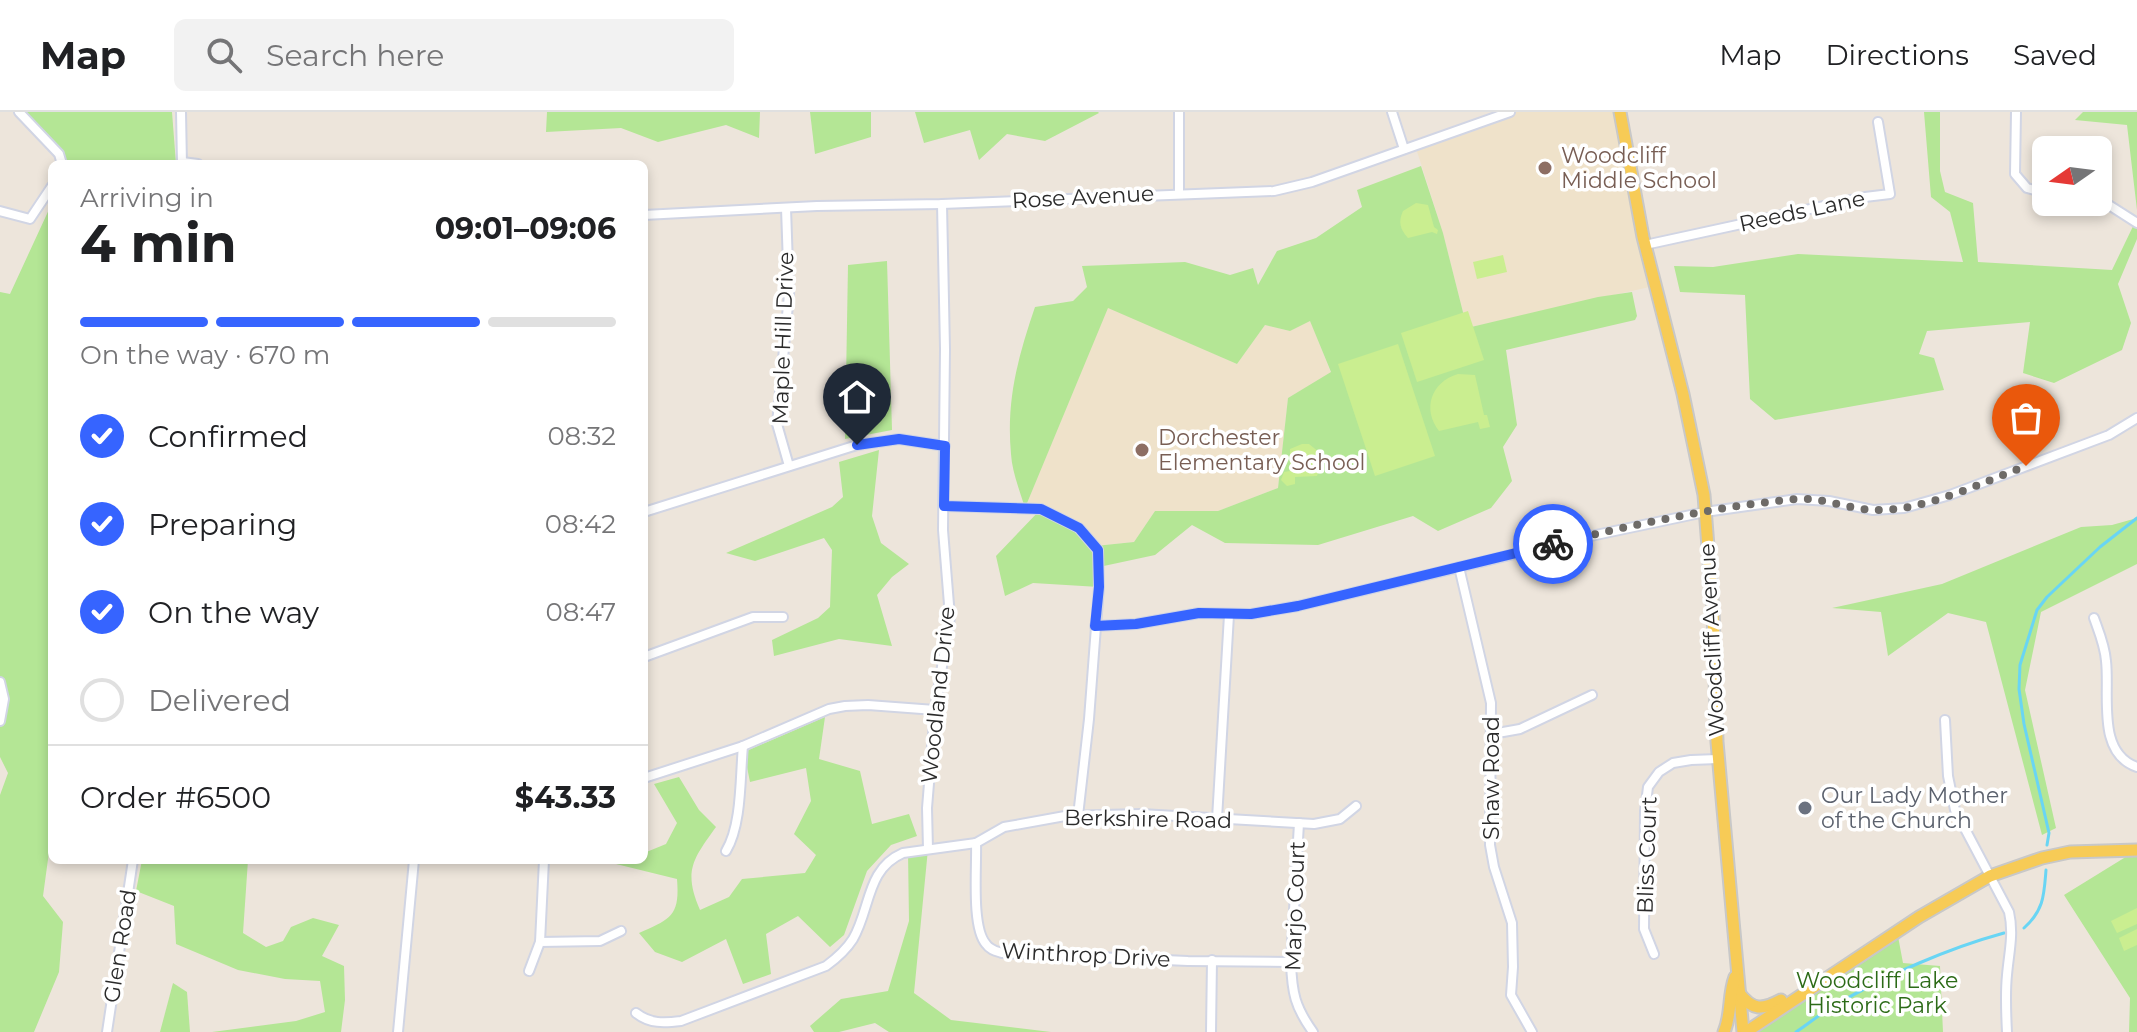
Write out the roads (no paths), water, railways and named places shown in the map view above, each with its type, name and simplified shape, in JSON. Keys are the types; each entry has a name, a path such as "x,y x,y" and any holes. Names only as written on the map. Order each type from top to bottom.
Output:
{"main road":[{"name":"Woodcliff Avenue","path":"1620,112 1645,245 1686,406 1705,512 1713,612 1718,759 1744,1032"},
{"path":"1744,1032 1922,915 1990,876 2070,852 2137,850"},
{"path":"1724,1032 1730,1017 1733,981 1737,973"},
{"path":"1739,993 1751,1007 1759,1009 1807,989"}],"street":[{"path":"19,112 59,154 61,160"},
{"path":"181,112 182,160"},
{"path":"1179,112 1179,193"},
{"path":"1392,112 1404,149"},
{"name":"Rose Avenue","path":"648,215 1179,193 1254,193 1293,187 1510,112"},
{"path":"2016,112 2015,174 2019,182 2032,189"},
{"name":"Reeds Lane","path":"1645,245 1890,194 1878,122"},
{"path":"0,211 30,219 48,192"},
{"name":"Woodland Drive","path":"928,849 927,808 935,710 950,617 945,562 942,204"},
{"path":"2112,207 2137,223"},
{"name":"Maple Hill Drive","path":"786,208 789,294 777,424 789,466"},
{"path":"1095,626 1136,624 1199,613 1229,615 1298,606 1705,512 1797,499 1829,501 1873,510 1904,508 1950,495 2109,435 2137,418"},
{"path":"648,511 880,441 899,439 945,446"},
{"path":"944,506 1041,509 1079,528 1098,550 1099,587 1078,816"},
{"name":"Shaw Road","path":"1459,567 1487,680 1492,734 1490,845 1512,923 1511,995 1532,1032"},
{"path":"1217,819 1229,615"},
{"path":"648,656 753,617 783,617"},
{"path":"2094,618 2106,658 2112,745 2122,759 2137,767"},
{"path":"0,682 4,699 0,721"},
{"path":"1492,734 1520,729 1592,695"},
{"path":"648,777 743,746 829,709 845,706 935,710"},
{"path":"1945,720 1948,776 1955,810 2009,912 2013,935 2007,974 2007,1032"},
{"path":"726,851 735,826 743,746"},
{"name":"Bliss Court","path":"1654,954 1644,929 1648,787 1659,772 1673,763 1718,759"},
{"name":"Berkshire Road","path":"636,1013 644,1019 662,1024 681,1021 826,966 853,939 880,869 893,857 903,853 976,843 1004,827 1065,816 1141,814 1329,823 1349,814 1356,806"},
{"name":"Marjo Court","path":"1299,823 1291,962 1294,1002 1313,1032"},
{"name":"Winthrop Drive","path":"976,843 978,924 984,943 992,950 1002,953 1291,962"},
{"name":"Glen Road","path":"107,1032 132,864"},
{"path":"398,1032 414,864"},
{"path":"529,971 540,942 544,864"},
{"path":"540,942 600,941 621,931"},
{"path":"1211,1032 1212,960"}],"waterway":[{"path":"2047,845 2049,833 2024,724 2019,689 2020,665 2037,610 2047,597 2100,547 2137,518"},
{"path":"2024,928 2039,908 2046,870"},
{"path":"1796,1032 1832,1007 1897,973 1940,954 2004,933"}],"place":[{"name":"Woodcliff Middle School","path":"1545,168"},
{"name":"Dorchester Elementary School","path":"1142,450"},
{"name":"Our Lady Mother of the Church","path":"1805,808"}],"park label":[{"name":"Woodcliff Lake Historic Park","path":"1877,992"}]}
